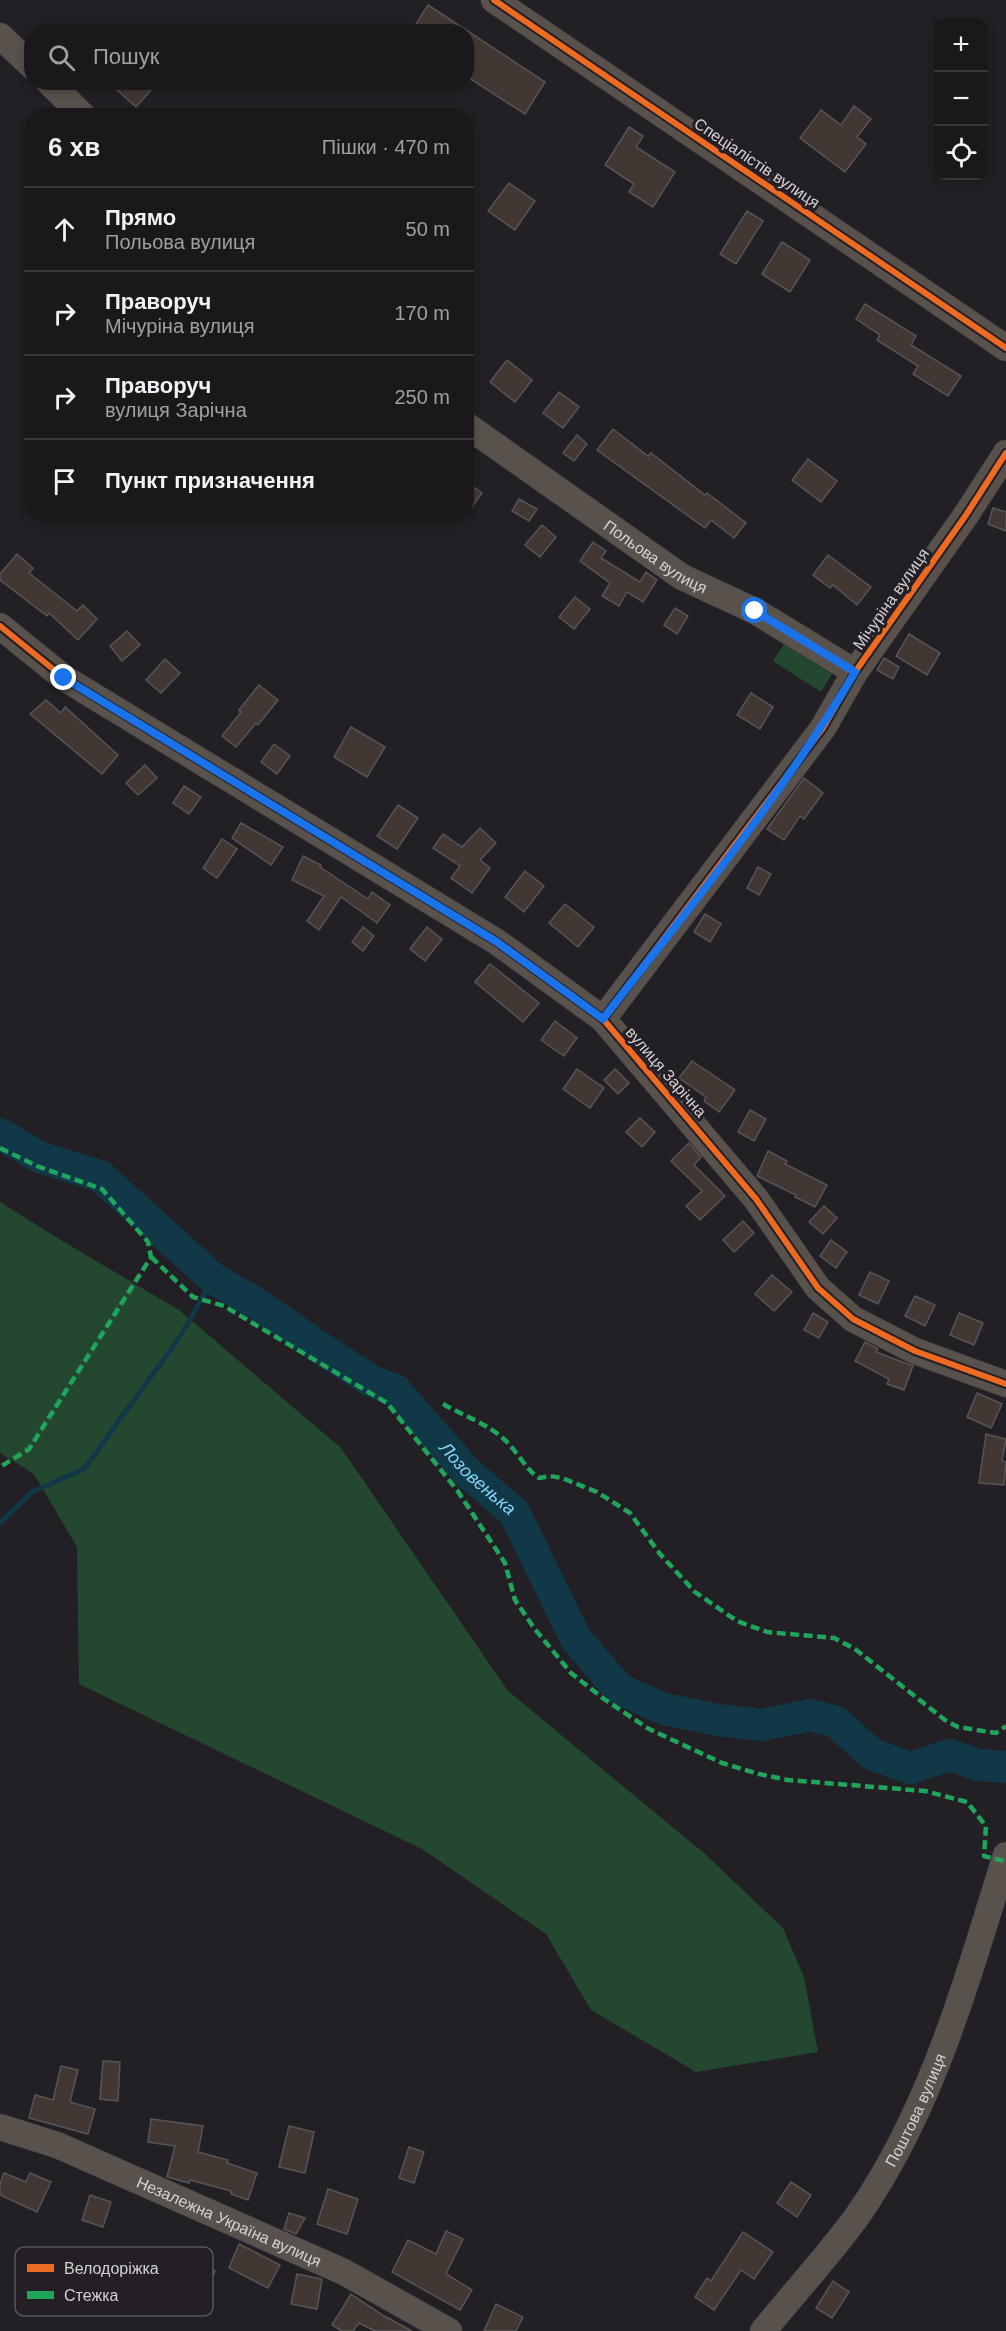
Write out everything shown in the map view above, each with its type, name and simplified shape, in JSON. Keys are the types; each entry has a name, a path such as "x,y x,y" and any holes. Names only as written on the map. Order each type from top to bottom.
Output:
{"street":[{"name":"Спеціалістів вулиця","path":"494,0 1006,348"},
{"path":"0,36 24,58"},
{"path":"57,90 75,108"},
{"name":"Польова вулиця","path":"474,431 682,577 755,611 855,672"},
{"name":"Мічуріна вулиця","path":"603,1019 823,728 855,672 966,515 1006,453"},
{"name":"вулиця Зарічна","path":"0,626 64,678 497,942 603,1019 756,1198 818,1288 853,1319 915,1351 1006,1384"},
{"name":"Поштова вулиця","path":"763,2331 858,2215 896,2152 936,2070 963,1994 1006,1855"},
{"name":"Незалежна Україна вулиця","path":"0,2127 57,2145 344,2272 449,2331"}],"green space":[{"path":"784,644 832,674 821,692 773,661"},
{"path":"0,1202 179,1310 341,1448 508,1691 705,1854 783,1928 804,1977 818,2052 696,2072 591,2010 546,1934 422,1849 79,1684 77,1547 34,1474 0,1453"}],"building":[{"path":"428,5 457,24 416,24"},
{"path":"474,35 545,82 525,114 474,81"},
{"path":"117,90 151,90 136,107"},
{"path":"854,106 871,119 857,137 866,144 845,172 800,138 821,110 841,125"},
{"path":"629,127 643,136 636,147 675,172 653,207 629,192 634,184 605,165"},
{"path":"509,183 535,201 515,230 488,211"},
{"path":"747,211 763,221 736,264 720,254"},
{"path":"782,242 810,260 790,292 762,274"},
{"path":"865,304 916,336 911,345 961,376 948,396 913,374 918,366 877,340 880,335 856,319"},
{"path":"507,360 532,380 515,402 490,382"},
{"path":"559,392 579,407 563,428 543,413"},
{"path":"613,429 648,456 651,453 746,523 734,538 711,520 705,528 597,450"},
{"path":"577,435 587,444 574,461 563,453"},
{"path":"808,459 837,481 821,502 792,480"},
{"path":"474,487 482,493 474,504"},
{"path":"519,499 537,509 529,521 512,511"},
{"path":"993,508 1006,512 1006,531 988,524"},
{"path":"542,525 556,537 540,557 525,545"},
{"path":"593,542 606,551 601,558 640,582 646,572 657,580 643,602 627,592 619,606 602,596 610,583 580,561"},
{"path":"17,554 33,568 29,573 77,611 83,605 97,619 78,640 49,613 47,616 0,580 0,574"},
{"path":"828,555 871,587 857,605 833,585 830,588 813,575"},
{"path":"575,597 590,609 574,629 559,617"},
{"path":"675,608 688,616 677,634 664,625"},
{"path":"127,631 140,645 122,661 110,646"},
{"path":"909,634 940,653 927,675 896,656"},
{"path":"884,658 899,667 893,679 877,670"},
{"path":"165,659 180,673 161,693 146,680"},
{"path":"259,685 278,700 236,747 222,736"},
{"path":"751,693 773,707 760,729 737,715"},
{"path":"46,700 61,713 65,707 118,755 102,774 30,714"},
{"path":"351,727 385,747 367,777 334,757"},
{"path":"274,744 290,756 277,774 261,762"},
{"path":"145,765 157,778 138,795 126,783"},
{"path":"804,778 823,793 804,819 800,816 784,840 767,829"},
{"path":"184,786 201,797 189,814 173,803"},
{"path":"398,805 418,818 397,849 377,836"},
{"path":"241,823 283,847 271,865 232,838"},
{"path":"480,828 496,843 480,860 490,868 472,893 451,878 460,866 433,848 443,834 462,847"},
{"path":"222,839 237,849 217,878 203,868"},
{"path":"303,856 321,865 320,867 368,899 372,892 390,905 377,923 341,897 319,930 307,921 324,896 292,880"},
{"path":"758,867 771,874 759,895 747,888"},
{"path":"525,871 544,886 524,912 505,897"},
{"path":"565,904 594,927 578,947 549,923"},
{"path":"705,914 721,924 710,942 694,932"},
{"path":"363,927 374,936 363,951 352,942"},
{"path":"427,927 442,939 425,961 410,949"},
{"path":"490,964 539,1003 523,1022 475,982"},
{"path":"555,1021 577,1038 564,1056 541,1040"},
{"path":"692,1061 735,1090 719,1112 704,1101 706,1097 679,1078"},
{"path":"577,1069 604,1088 590,1108 563,1089"},
{"path":"615,1069 629,1083 618,1094 604,1080"},
{"path":"750,1110 766,1119 754,1141 738,1132"},
{"path":"640,1118 655,1132 642,1147 626,1132"},
{"path":"689,1143 701,1157 694,1165 725,1196 700,1220 686,1206 702,1191 671,1161"},
{"path":"768,1151 787,1161 785,1164 827,1185 815,1207 757,1176"},
{"path":"824,1206 837,1218 823,1234 809,1222"},
{"path":"743,1221 754,1233 734,1252 723,1240"},
{"path":"831,1240 847,1252 836,1268 820,1256"},
{"path":"870,1272 889,1281 878,1304 859,1295"},
{"path":"772,1275 792,1292 774,1311 755,1294"},
{"path":"915,1296 935,1305 925,1326 905,1316"},
{"path":"813,1313 828,1322 819,1338 804,1330"},
{"path":"959,1313 983,1323 974,1345 950,1335"},
{"path":"865,1342 878,1349 876,1352 913,1366 904,1390 887,1384 889,1379 855,1361"},
{"path":"977,1393 1002,1404 991,1428 967,1417"},
{"path":"986,1434 1006,1439 1002,1461 1006,1462 1004,1485 979,1483"},
{"path":"103,2061 120,2062 118,2101 100,2099"},
{"path":"61,2066 78,2070 70,2102 95,2109 88,2134 29,2118 35,2095 53,2100"},
{"path":"151,2119 203,2126 198,2152 228,2160 227,2163 257,2173 248,2200 231,2194 231,2191 190,2180 189,2183 167,2177 175,2146 148,2142"},
{"path":"289,2126 314,2132 305,2173 279,2167"},
{"path":"409,2147 424,2152 414,2183 399,2178"},
{"path":"4,2173 26,2182 30,2173 51,2182 37,2212 0,2195 0,2184"},
{"path":"791,2182 811,2195 797,2217 777,2203"},
{"path":"328,2189 358,2199 347,2234 317,2224"},
{"path":"90,2195 111,2202 103,2227 82,2220"},
{"path":"289,2213 305,2218 296,2234 284,2229"},
{"path":"446,2231 463,2239 446,2274 472,2290 460,2310 392,2272 408,2240 436,2254"},
{"path":"743,2232 773,2252 754,2279 741,2270 714,2310 695,2297 707,2278 711,2281"},
{"path":"239,2244 280,2265 268,2288 229,2268"},
{"path":"297,2274 322,2279 317,2309 291,2304"},
{"path":"833,2281 849,2292 832,2318 816,2308"},
{"path":"351,2294 412,2331 375,2331 359,2323 353,2331 342,2331 332,2325"},
{"path":"496,2304 523,2317 516,2331 484,2331"}],"waterway":[{"name":"Лозовенька","path":"0,1134 39,1157 100,1176 214,1279 259,1305 371,1381 395,1390 468,1473 514,1512 576,1639 619,1689 664,1709 718,1720 761,1725 811,1715 836,1722 873,1755 911,1768 950,1755 978,1765 1006,1767"},
{"path":"0,1523 32,1492 84,1469 177,1341 214,1279"}],"marked path":[{"path":"0,1148 37,1166 102,1189 148,1242 151,1257 29,1449 0,1467"},
{"path":"151,1257 193,1297 224,1306 387,1403 457,1490 505,1563 515,1600 534,1628 571,1673 604,1699 649,1729 722,1763 759,1774 788,1780 925,1791 967,1802 986,1826 984,1856 1004,1861"},
{"path":"443,1404 498,1434 539,1478 550,1476 562,1478 597,1492 630,1513 660,1554 695,1592 737,1621 767,1632 834,1638 855,1649 945,1720 958,1727 996,1733 1006,1726"}],"cycle path":[{"path":"494,0 1006,348"},
{"path":"603,1019 823,728 855,672 966,515 1006,453"},
{"path":"0,626 64,678 497,942 603,1019 756,1199 818,1288 853,1319 915,1351 1006,1384"}],"route":[{"path":"64,678 497,942 603,1019 823,728 855,672 755,611"}]}
